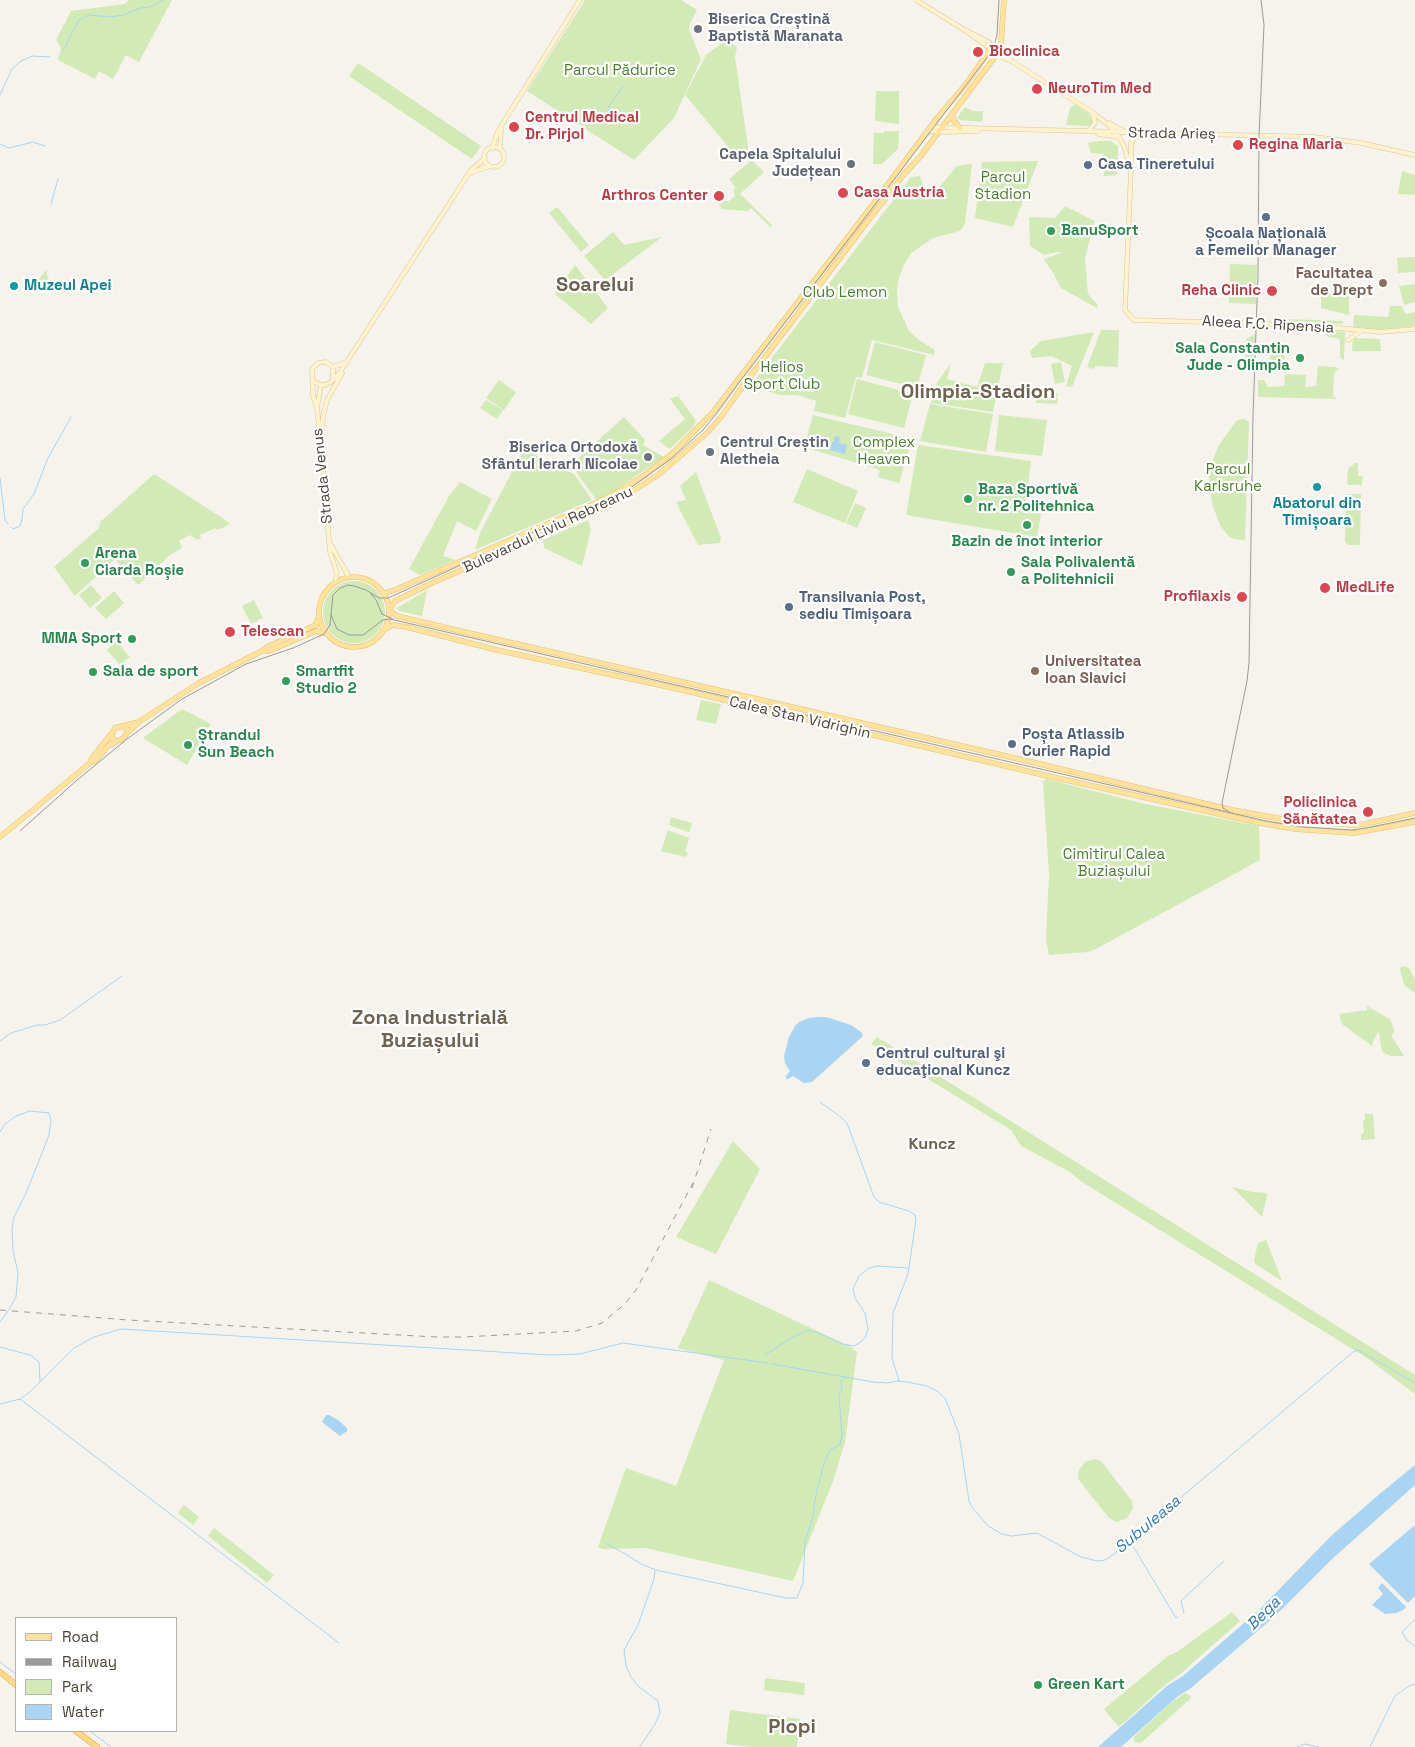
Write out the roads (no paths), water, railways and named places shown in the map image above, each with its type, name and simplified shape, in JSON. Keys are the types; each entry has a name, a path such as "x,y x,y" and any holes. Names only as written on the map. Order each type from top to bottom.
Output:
{"highway":[{"path":"0,1672 15,1684"},
{"path":"77,1732 93,1747"},
{"path":"77,1732 97,1747"}],"main road":[{"path":"321,444 327,400 348,361 471,170 485,158 486,152 492,148 498,131 580,0"},
{"path":"916,0 998,51 1110,126 1124,146 1131,170"},
{"path":"998,51 1004,0"},
{"name":"Bulevardul Liviu Rebreanu","path":"382,592 386,593 397,589 598,502 629,485 670,457 714,411 929,129 966,84 990,46"},
{"name":"Bulevardul Liviu Rebreanu","path":"389,610 395,602 434,582 611,504 644,485 682,456 721,417 864,226 952,115 998,51"},
{"path":"1086,132 1095,123 1092,113"},
{"path":"1092,113 1127,133"},
{"path":"952,115 960,128"},
{"name":"Strada Arieș","path":"929,129 942,127 984,130 1314,137 1361,143 1415,155"},
{"path":"500,149 501,128"},
{"name":"Strada Arieș","path":"929,129 939,132 984,130"},
{"name":"Strada Arieș","path":"1086,132 1119,137"},
{"path":"1131,170 1132,143 1137,133"},
{"path":"470,174 490,166 496,167 503,163 504,154 500,149 492,148"},
{"path":"485,158 490,166"},
{"name":"Aleea F.C. Ripensia","path":"1131,170 1125,310 1134,320 1306,325 1380,332 1415,329"},
{"path":"1348,340 1362,331"},
{"path":"333,368 348,361"},
{"path":"333,379 333,368 326,362 316,364 312,370 311,374 314,380 321,385 328,384 333,379 348,361"},
{"name":"Strada Venus","path":"314,380 313,396 317,408 331,558 337,573 335,582"},
{"name":"Strada Venus","path":"317,408 321,385"},
{"name":"Strada Venus","path":"330,544 349,578"},
{"path":"0,837 90,763 95,761 108,746 125,737 140,721 199,682 267,647 316,625 318,623 322,597 335,582 349,578 367,580 382,592 387,600 389,610 384,630 371,642 355,647 340,644 325,633 316,631 269,651 262,651"},
{"name":"Calea Stan Vidrighin","path":"389,610 397,616 460,631 1232,810 1282,819 1349,825 1364,824 1415,813"},
{"path":"319,615 325,633"},
{"name":"Calea Stan Vidrighin","path":"384,630 393,625 407,627 497,650 678,689 1048,776 1288,828 1345,833 1362,832 1413,822"},
{"path":"90,763 115,728 140,721"},
{"path":"123,726 127,733"},
{"path":"112,733 112,738 117,741"}],"water":[{"path":"836,436 840,440 838,443 847,445 845,454 830,450"},
{"path":"826,1017 851,1025 861,1032 863,1036 812,1082 804,1083 793,1076 786,1079 790,1071 785,1063 784,1056 789,1037 799,1022"},
{"path":"326,1415 338,1420 347,1428 347,1431 340,1436 322,1422"},
{"name":"Bega","path":"1415,1465 1415,1485 1331,1560 1275,1616 1191,1688 1177,1697 1121,1747 1098,1747 1167,1686 1183,1676 1258,1611 1332,1535"},
{"path":"1415,1525 1415,1596 1408,1603 1369,1564"},
{"path":"1382,1583 1406,1607 1403,1610 1385,1614 1372,1605 1383,1594 1378,1588"}],"waterway":[{"path":"63,51 78,21 89,15 110,17 123,15 141,8 150,7 163,0"},
{"path":"0,95 12,69 21,61 32,56 50,57"},
{"path":"604,122 607,118 609,107 625,86"},
{"path":"0,144 9,148 33,142 45,146"},
{"path":"51,204 58,179"},
{"path":"11,527 13,529 20,526 23,509 34,494 48,458 71,417"},
{"path":"0,478 5,520 8,524"},
{"path":"0,1041 11,1033 60,1020 122,976"},
{"path":"820,1102 847,1123 874,1197 879,1202 909,1211 915,1215 916,1220 908,1274 893,1313 892,1358 899,1381"},
{"path":"0,1132 5,1124 16,1116 30,1111 49,1113 51,1120 49,1135 27,1191 14,1217 12,1230 13,1250 18,1273 16,1297 0,1322"},
{"path":"765,1355 807,1330 843,1344 854,1346 859,1343 865,1338 868,1329 865,1313 855,1298 853,1289 859,1276 869,1268 878,1266 908,1268"},
{"path":"0,1404 20,1399 31,1391 74,1348 94,1337 121,1329 549,1355 580,1354 623,1343 768,1363"},
{"path":"0,1347 30,1355 39,1362 40,1381"},
{"name":"Subuleasa","path":"772,1364 873,1382 907,1382 927,1386 937,1391 945,1398 959,1434 969,1501 988,1526 1002,1534 1011,1536 1037,1533 1081,1557 1097,1561 1105,1560 1114,1554 1353,1352 1360,1351 1415,1383"},
{"path":"607,1544 641,1564 656,1570 786,1598 797,1598 803,1583 805,1541 813,1517 815,1499 823,1466 830,1450 840,1445 842,1435 839,1396 842,1388 841,1382 845,1377"},
{"path":"20,1399 339,1643"},
{"path":"1130,1541 1176,1618 1178,1617"},
{"path":"1184,1613 1181,1601 1224,1561"},
{"path":"640,1747 660,1713 658,1701 638,1686 631,1677 626,1666 624,1650 638,1625 655,1571"},
{"path":"1415,1619 1402,1632 1415,1647"},
{"path":"0,1662 15,1673"},
{"path":"1370,1747 1395,1696 1415,1684"},
{"path":"91,1732 111,1747"},
{"path":"1297,1747 1305,1744 1319,1747"}],"tram line":[{"path":"20,831 127,739 182,699 246,664 293,648 324,634 330,625 333,595 340,588 348,585 354,586 366,590 379,598 388,598 602,503 630,488 671,459 703,430 717,413 989,55 997,35 999,0"},
{"path":"1231,813 1223,808 1222,803 1249,663 1253,416 1258,274 1259,136 1264,25 1261,0"},
{"path":"371,594 382,614 393,619"},
{"path":"331,615 337,629 349,635 363,635 383,620 390,619 1266,821 1303,827 1352,830 1415,818"}],"railway":[{"path":"692,1188 711,1129"},
{"path":"0,1310 128,1320 436,1337 576,1331 602,1323 625,1304 636,1290 693,1183"}],"place":[{"name":"Biserica Creștină Baptistă Maranata","path":"698,29"},
{"name":"Bioclinica","path":"978,52"},
{"name":"NeuroTim Med","path":"1037,89"},
{"name":"Centrul Medical Dr. Pirjol","path":"514,127"},
{"name":"Regina Maria","path":"1238,145"},
{"name":"Capela Spitalului Județean","path":"851,164"},
{"name":"Casa Tineretului","path":"1088,165"},
{"name":"Casa Austria","path":"843,193"},
{"name":"Arthros Center","path":"719,196"},
{"name":"Școala Națională a Femeilor Manager","path":"1266,217"},
{"name":"BanuSport","path":"1051,231"},
{"name":"Facultatea de Drept","path":"1383,283"},
{"name":"Muzeul Apei","path":"14,286"},
{"name":"Reha Clinic","path":"1272,291"},
{"name":"Sala Constantin Jude - Olimpia","path":"1300,358"},
{"name":"Centrul Creștin Aletheia","path":"710,452"},
{"name":"Biserica Ortodoxă Sfântul Ierarh Nicolae","path":"648,457"},
{"name":"Abatorul din Timișoara","path":"1317,487"},
{"name":"Baza Sportivă nr. 2 Politehnica","path":"968,499"},
{"name":"Bazin de înot interior","path":"1027,525"},
{"name":"Arena Ciarda Roșie","path":"85,563"},
{"name":"Sala Polivalentă a Politehnicii","path":"1011,572"},
{"name":"MedLife","path":"1325,588"},
{"name":"Profilaxis","path":"1242,597"},
{"name":"Transilvania Post, sediu Timișoara","path":"789,607"},
{"name":"Telescan","path":"230,632"},
{"name":"MMA Sport","path":"132,639"},
{"name":"Universitatea Ioan Slavici","path":"1035,671"},
{"name":"Sala de sport","path":"93,672"},
{"name":"Smartfit Studio 2","path":"286,681"},
{"name":"Poșta Atlassib Curier Rapid","path":"1012,744"},
{"name":"Ștrandul Sun Beach","path":"188,745"},
{"name":"Policlinica Sănătatea","path":"1368,812"},
{"name":"Centrul cultural şi educaţional Kuncz","path":"866,1063"},
{"name":"Green Kart","path":"1038,1685"}],"district":[{"name":"Soarelui","path":"595,286"},
{"name":"Olimpia-Stadion","path":"978,393"},
{"name":"Zona Industrială Buziașului","path":"430,1030"},
{"name":"Kuncz","path":"932,1145"},
{"name":"Plopi","path":"792,1728"}],"park label":[{"name":"Parcul Pădurice","path":"620,71"},
{"name":"Parcul Stadion","path":"1003,186"},
{"name":"Club Lemon","path":"845,293"},
{"name":"Helios Sport Club","path":"782,376"},
{"name":"Complex Heaven","path":"884,452"},
{"name":"Parcul Karlsruhe","path":"1228,478"},
{"name":"Cimitirul Calea Buziașului","path":"1114,864"}]}
